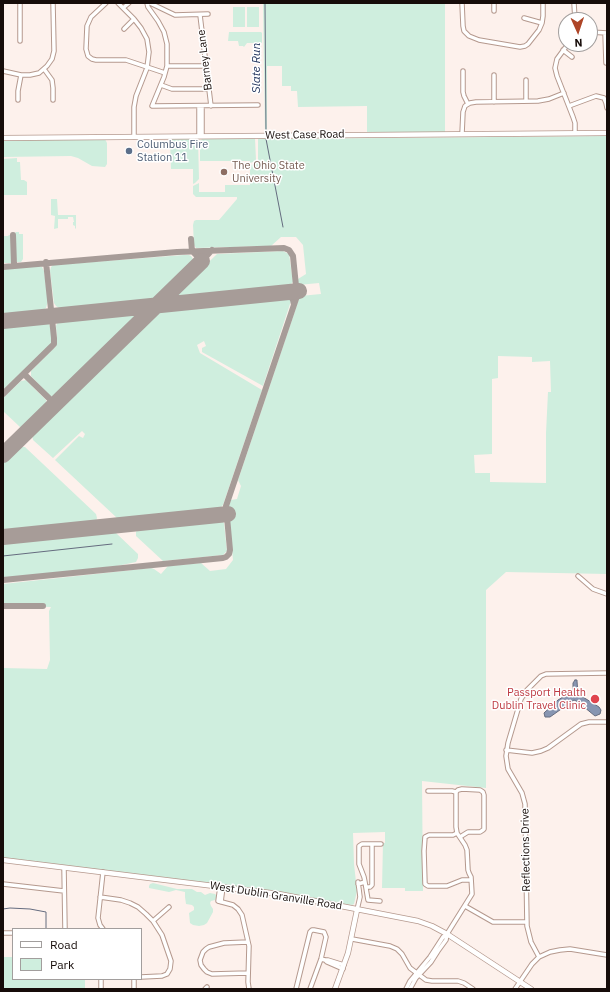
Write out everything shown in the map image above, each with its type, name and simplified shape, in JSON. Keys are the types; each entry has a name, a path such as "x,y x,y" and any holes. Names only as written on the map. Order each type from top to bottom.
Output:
{"main road":[{"name":"West Case Road","path":"3,138 607,133"},
{"name":"West Dublin Granville Road","path":"3,860 279,894 418,921 447,934 531,989"},
{"path":"335,989 352,939 357,910"}],"street":[{"path":"20,3 20,41"},
{"path":"3,71 23,75 35,74 44,69 50,63 53,54 53,3"},
{"path":"106,3 91,18 87,26 86,53 88,56 94,60 126,60 164,73"},
{"path":"118,3 141,28 147,39 149,52 147,68 134,107 134,137"},
{"path":"123,8 129,3"},
{"path":"148,3 175,15 208,14"},
{"path":"148,3 148,7 164,32 168,55 167,66 152,106 258,105"},
{"path":"462,3 463,26 466,34 479,40 518,47 525,46 539,30 542,23 543,3"},
{"path":"494,3 494,11"},
{"name":"Barney Lane","path":"200,15 211,106"},
{"path":"524,18 542,23"},
{"path":"124,29 134,19"},
{"path":"606,33 606,63"},
{"path":"562,52 557,58 555,68 574,120 575,133"},
{"path":"566,52 572,57"},
{"path":"167,66 206,66"},
{"path":"44,69 52,80 53,100"},
{"path":"462,71 463,92 468,104"},
{"path":"18,100 18,91 23,75"},
{"path":"494,75 494,102"},
{"path":"526,80 526,101"},
{"path":"161,85 172,89 209,89"},
{"path":"462,134 463,112 464,108 468,104 474,102 544,100 564,93"},
{"path":"569,106 596,96 605,100 607,108"},
{"path":"200,106 200,136"},
{"path":"578,576 593,589 607,594"},
{"name":"Reflections Drive","path":"539,958 530,939 527,922 525,804 520,789 508,769 506,750 521,699 530,686 541,676 546,674 607,673"},
{"path":"506,750 532,752 541,751 548,748 581,724 589,722 607,722"},
{"path":"428,791 456,792 462,789 480,790 484,793 484,830 480,832 468,832 460,837"},
{"path":"406,989 410,981 431,962 446,940 447,934 472,894 471,877 468,870 467,848 457,833 456,792"},
{"path":"457,833 425,836 425,884 428,886 447,886 462,880 471,880"},
{"path":"380,901 368,900 364,877 359,864 359,846 362,844 381,844"},
{"path":"366,887 370,887 372,885 372,844"},
{"path":"64,868 65,928"},
{"path":"102,928 98,920 103,872"},
{"path":"357,910 360,897 358,883 365,882"},
{"path":"3,884 64,892"},
{"path":"221,887 220,902 233,905 240,911 249,949 249,989"},
{"path":"100,897 118,899 130,903 153,920 162,935 171,966 168,972 160,977 142,977"},
{"path":"153,920 169,906"},
{"path":"465,906 493,922 527,922"},
{"path":"296,989 310,932 319,930 324,932 326,937 323,959 310,989"},
{"path":"352,939 394,947 401,952 408,966 417,974 429,981 458,981 473,989"},
{"path":"248,942 224,943 210,947 205,950 201,958 201,965 208,972 215,974 248,973"},
{"path":"515,989 532,964 539,958 555,951 566,949 582,950 607,955"},
{"path":"323,959 327,962 343,967"},
{"path":"410,989 417,974"}],"green space":[{"path":"263,3 445,3 445,133 367,134 367,106 298,107 297,91 291,91 291,86 282,86 282,66 267,66 267,134 265,134"},
{"path":"233,7 245,7 245,27 233,27"},
{"path":"247,7 259,7 259,27 247,27"},
{"path":"229,32 261,32 262,43 247,43 244,47 239,46 238,41 228,41"},
{"path":"607,136 607,574 506,572 486,590 486,788 422,781 423,891 405,891 405,888 382,888 383,843 385,843 385,832 353,833 357,891 354,904 352,905 248,888 3,859 3,668 47,669 50,660 49,611 51,607 3,606 3,584 151,568 161,574 168,566 201,563 210,571 226,569 233,560 228,508 231,500 237,499 241,486 238,480 300,296 321,294 319,283 298,285 298,279 306,274 303,245 296,237 281,237 271,246 196,248 194,245 194,221 219,220 237,199 237,197 196,197 193,194 193,186 199,183 199,192 225,192 225,185 250,185 250,165 255,164 258,161 258,139 264,137 269,139","holes":["498,356 532,357 532,362 550,361 551,392 548,392 546,483 490,482 490,473 475,473 474,455 492,454 492,379 498,378"]},
{"path":"170,138 198,139 199,179 195,183 193,184 193,169 171,169"},
{"path":"203,138 255,138 256,160 250,163 250,161 200,161 200,141"},
{"path":"105,139 107,143 107,164 105,167 92,166 78,158 71,156 3,157 3,140"},
{"path":"17,158 17,162 20,162 21,180 27,182 27,195 3,195 3,159"},
{"path":"51,199 57,199 58,215 76,215 76,229 73,225 73,217 68,217 68,219 58,219 58,228 54,229 55,216 51,215"},
{"path":"16,232 23,234 23,259 21,262 17,262 15,259"},
{"path":"12,235 13,260 11,263 5,263 3,262 3,236"},
{"path":"283,251 289,254 293,282 289,286 177,297 176,294 217,254"},
{"path":"184,255 191,256 193,259 192,263 156,298 152,300 62,310 54,303 50,271 53,265"},
{"path":"42,267 44,271 48,301 46,308 40,312 3,316 3,269"},
{"path":"287,297 291,301 263,386 202,352 202,348 206,346 204,341 197,345 200,353 262,390 223,505 218,510 122,519 117,518 55,460 79,436 83,438 85,434 82,431 53,458 33,440 32,434 158,311"},
{"path":"136,313 137,317 55,396 50,396 31,376 31,371 56,346 56,326 58,321"},
{"path":"46,322 50,326 52,338 51,344 3,390 3,327"},
{"path":"26,380 46,400 47,403 46,406 25,427 20,427 3,411 3,398 21,381"},
{"path":"18,447 25,447 96,514 96,521 3,531 3,462"},
{"path":"221,521 224,523 227,551 223,555 163,561 136,536 138,529"},
{"path":"111,531 116,533 138,554 136,562 117,566 3,578 3,542"},
{"path":"153,883 177,889 192,889 205,895 210,893 215,894 215,900 211,901 210,903 213,912 207,923 199,926 190,923 189,913 194,910 194,907 186,904 185,892 176,890 169,892 149,888 150,884"},
{"path":"3,957 12,957 12,980 85,980 85,989 3,989"}],"water":[{"path":"577,680 578,694 599,707 601,710 600,714 595,716 574,700 550,717 545,717 544,713 558,700 572,695 573,683"}],"waterway":[{"name":"Slate Run","path":"265,3 266,133"},
{"name":"Slate Run","path":"266,139 283,227"},
{"path":"3,556 112,544"},
{"path":"3,909 30,909 46,912 46,928"}],"taxiway":[{"path":"13,235 14,265"},
{"path":"191,239 192,251 202,261 212,250"},
{"path":"3,267 177,252 284,248 289,250 293,256 297,296 226,506 230,550 226,557 3,580"},
{"path":"3,394 54,344 46,262"},
{"path":"288,292 294,305"},
{"path":"24,374 55,404"},
{"path":"3,606 43,606"}],"runway":[{"path":"3,455 202,261"},
{"path":"3,321 299,291"},
{"path":"3,537 228,514"}],"place":[{"name":"Columbus Fire Station 11","path":"129,151"},
{"name":"The Ohio State University","path":"224,172"},
{"name":"Passport Health Dublin Travel Clinic","path":"595,699"}]}
